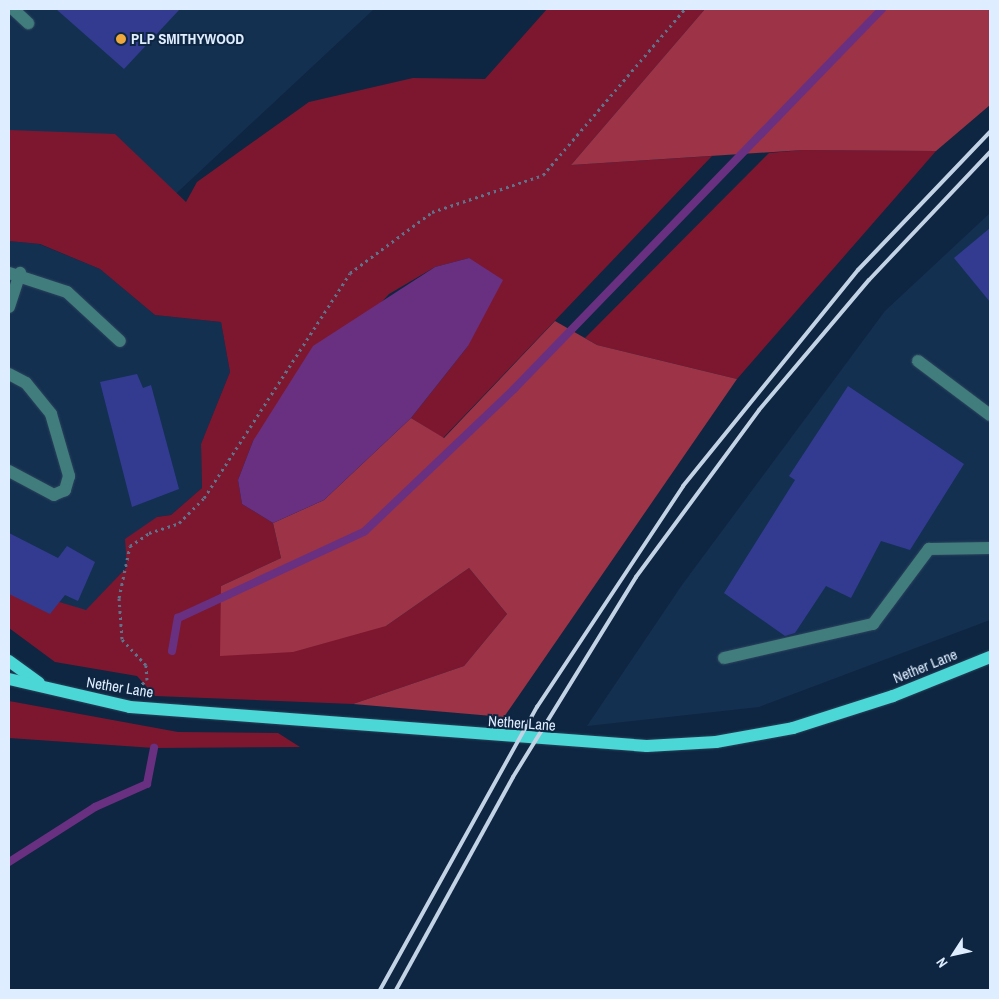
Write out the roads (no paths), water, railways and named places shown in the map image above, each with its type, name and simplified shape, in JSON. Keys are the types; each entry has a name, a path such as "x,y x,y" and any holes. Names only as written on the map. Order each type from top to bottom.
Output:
{"main road":[{"name":"Nether Lane","path":"9,679 41,685 85,700 130,707 647,746 716,742 793,728 892,696 990,657"},
{"name":"Nether Lane","path":"9,660 41,685"}],"lane":[{"path":"13,9 28,24"},
{"path":"9,308 14,273 67,292 120,341"},
{"path":"918,361 990,415"},
{"path":"9,374 26,383 51,414 69,476 65,490 54,495 9,471"},
{"path":"724,658 873,624 929,549 990,548"}],"waterway":[{"path":"172,651 178,618 365,531 514,389 882,9"},
{"path":"9,862 95,807 147,784 154,748"}],"railway":[{"path":"380,990 537,707 683,486 858,270 990,132"},
{"path":"396,990 513,777 636,577 759,410 869,280 990,152"}],"place":[{"name":"PLP SMITHYWOOD","path":"121,39"}]}
